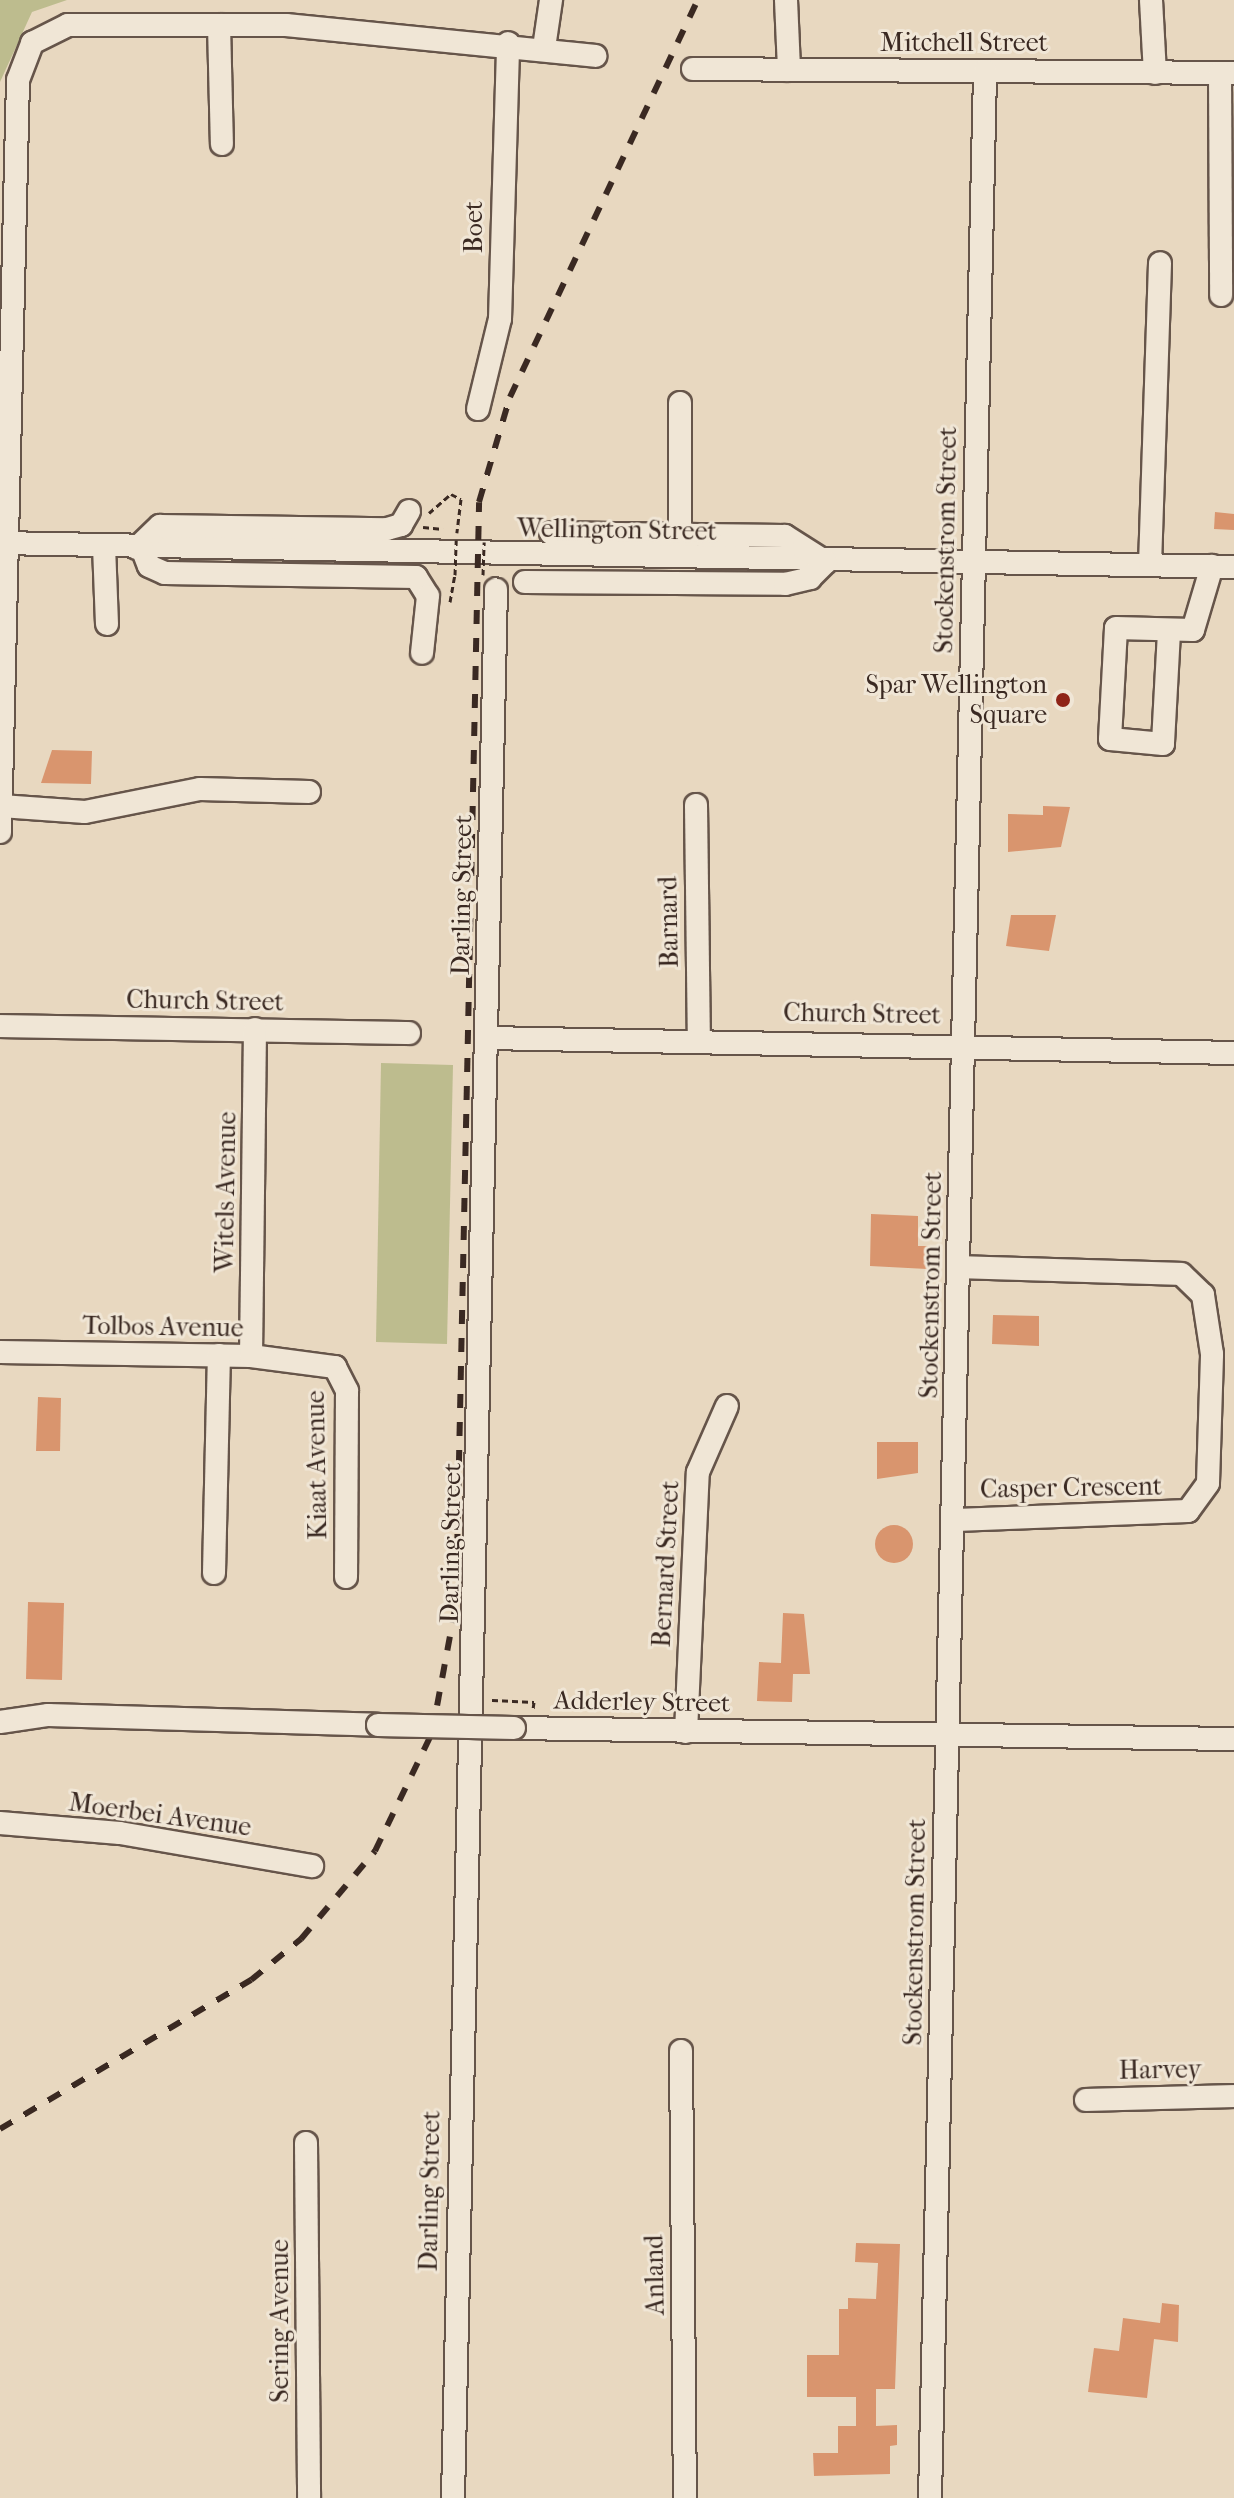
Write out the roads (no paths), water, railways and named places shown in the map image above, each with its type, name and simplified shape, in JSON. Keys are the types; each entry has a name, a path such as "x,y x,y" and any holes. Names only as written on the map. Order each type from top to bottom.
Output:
{"street":[{"path":"544,48 551,0"},
{"path":"786,0 789,70"},
{"path":"1151,0 1155,73"},
{"path":"0,832 2,543 18,80 38,37 68,25 219,25 508,43 595,56"},
{"path":"219,25 222,144"},
{"name":"Boet","path":"478,409 500,319 508,43"},
{"name":"Mitchell Street","path":"693,69 1227,73"},
{"name":"Stockenstrom Street","path":"930,2498 947,1737 956,1520 961,1044 985,71"},
{"path":"1221,295 1227,73"},
{"path":"1150,565 1160,263"},
{"path":"680,403 680,534"},
{"path":"405,518 160,526 140,548 149,566 165,573 416,577 427,589 422,653"},
{"path":"525,582 785,584 810,578 826,562 785,536 551,533"},
{"name":"Wellington Street","path":"2,543 826,562 1223,566"},
{"path":"104,546 107,624"},
{"path":"1169,632 1163,744 1110,739 1116,628 1169,632 1198,624 1223,566"},
{"name":"Darling Street","path":"453,2498 488,1038 490,582"},
{"path":"1,806 85,812 200,789 309,792"},
{"name":"Barnard","path":"696,805 699,1039"},
{"name":"Church Street","path":"0,1026 409,1033"},
{"name":"Witels Avenue","path":"251,1356 255,1029"},
{"name":"Church Street","path":"488,1038 961,1044 1234,1053"},
{"name":"Casper Crescent","path":"956,1520 1188,1511 1208,1483 1212,1354 1203,1295 1181,1274 959,1267"},
{"name":"Tolbos Avenue","path":"0,1352 219,1355 325,1361"},
{"path":"214,1573 219,1355"},
{"name":"Kiaat Avenue","path":"325,1361 347,1391 346,1577"},
{"name":"Bernard Street","path":"686,1732 698,1472 727,1406"},
{"name":"Adderley Street","path":"0,1706 48,1715 378,1725 947,1737 1234,1739"},
{"name":"Adderley Street","path":"0,1722 48,1715"},
{"name":"Moerbei Avenue","path":"0,1823 120,1833 312,1866"},
{"name":"Anland","path":"681,2051 685,2498"},
{"name":"Harvey","path":"1086,2100 1234,2096"},
{"name":"Sering Avenue","path":"306,2143 309,2498"}],"railway":[{"path":"0,2129 251,1980 301,1939 375,1851 432,1733 456,1604 479,502 510,397 698,0"}],"place":[{"name":"Spar Wellington Square","path":"1063,700"}]}
